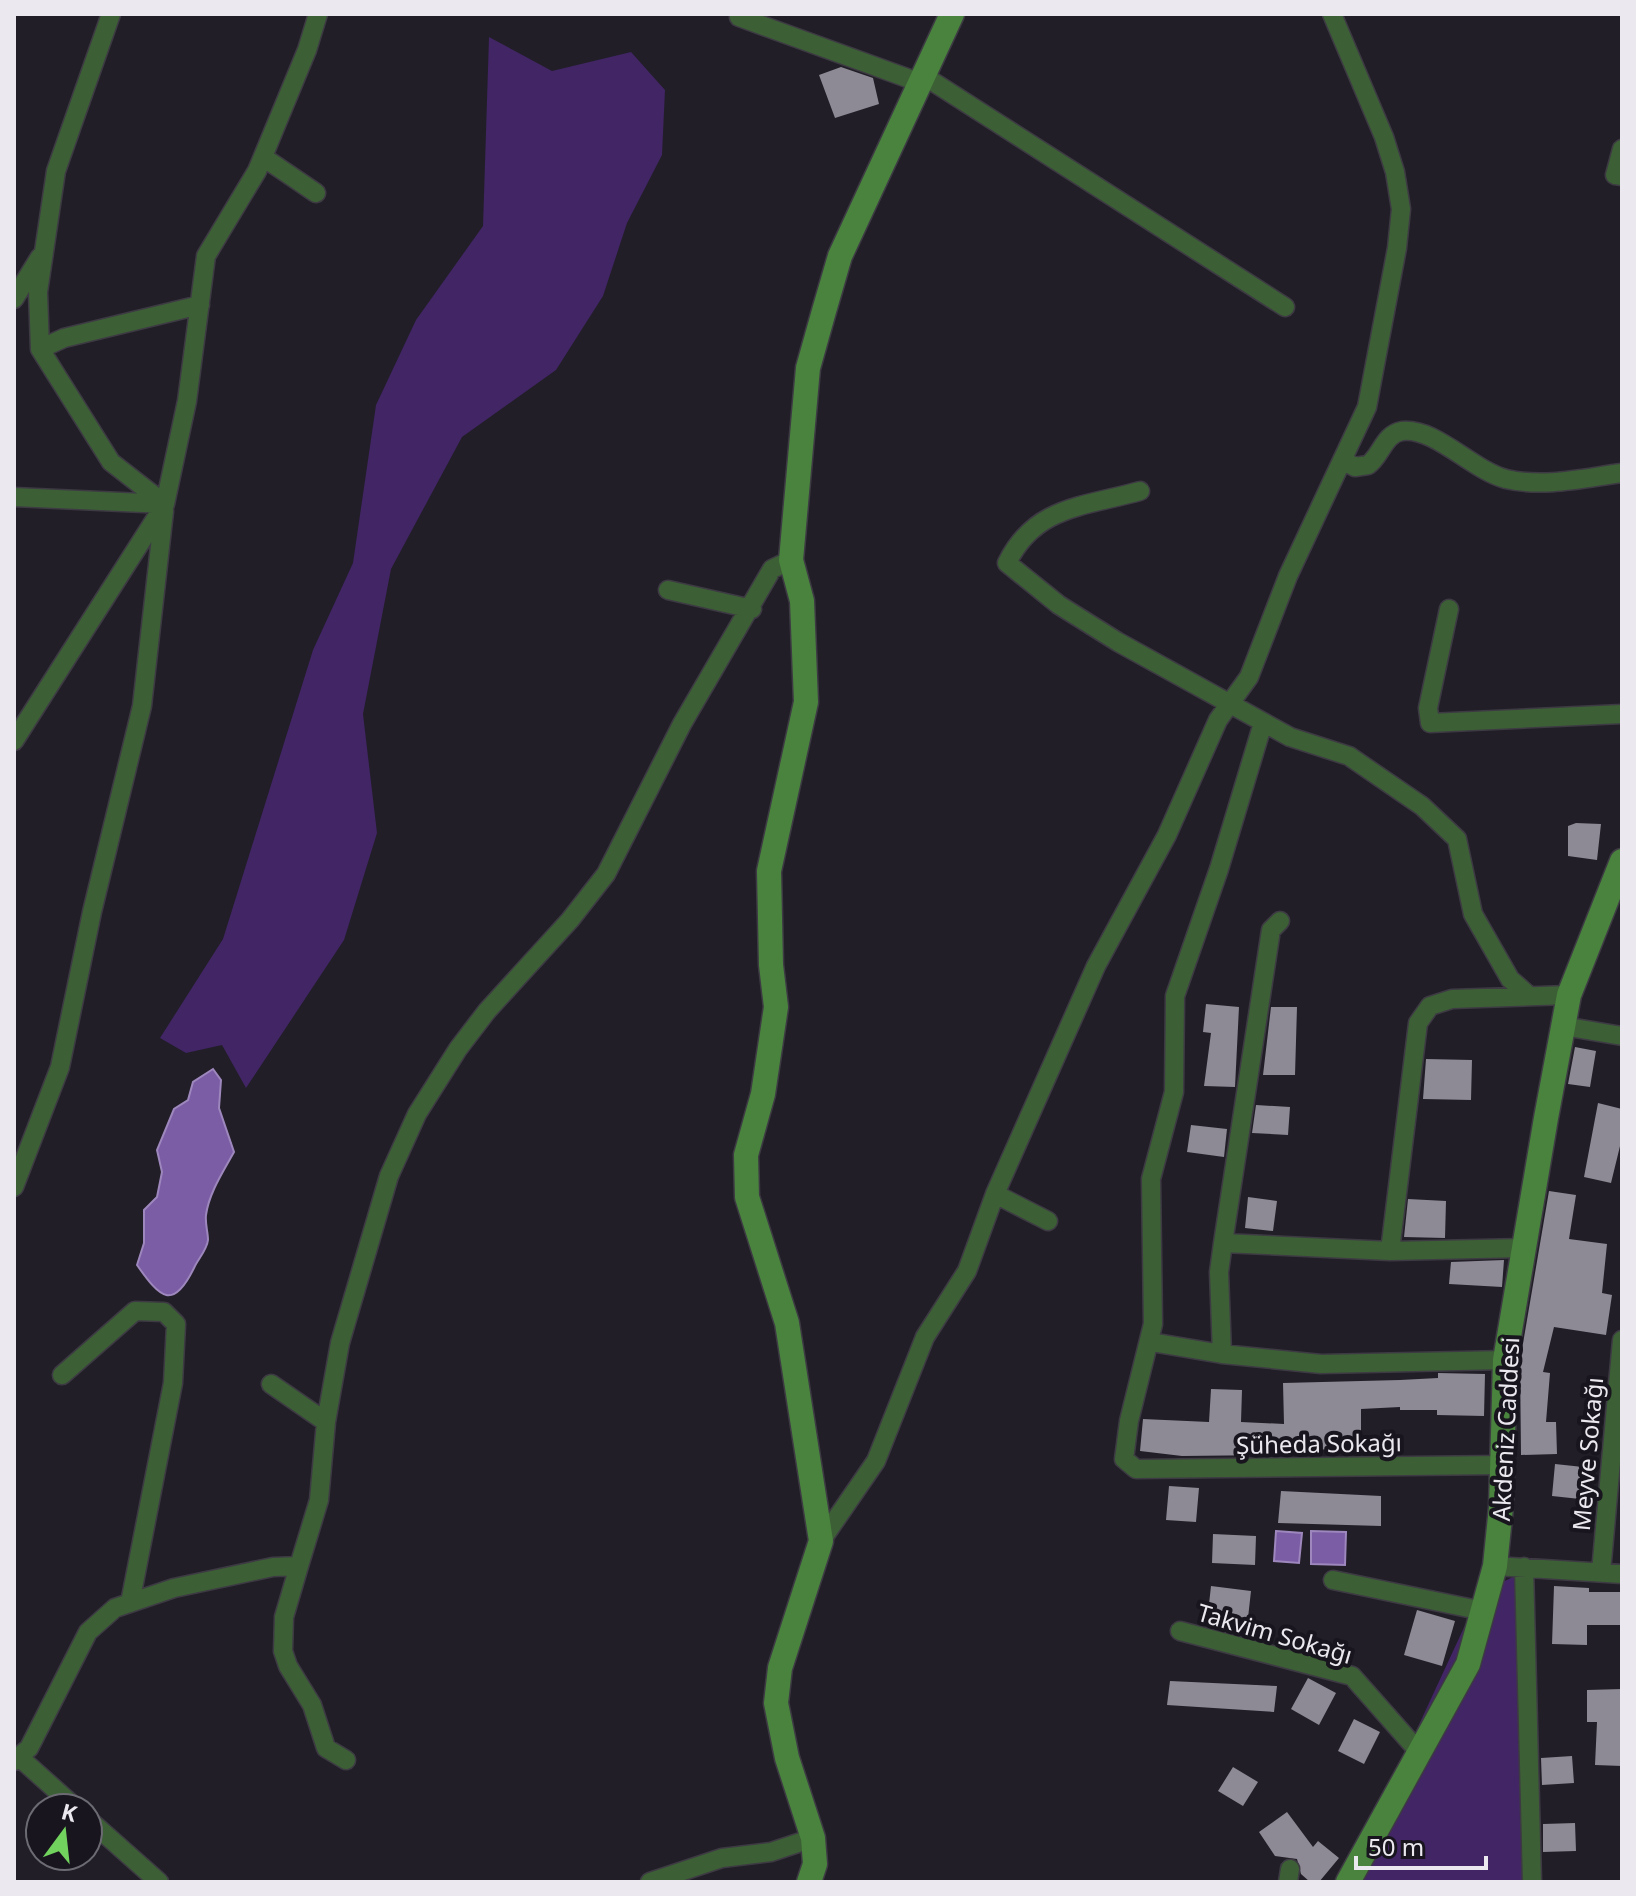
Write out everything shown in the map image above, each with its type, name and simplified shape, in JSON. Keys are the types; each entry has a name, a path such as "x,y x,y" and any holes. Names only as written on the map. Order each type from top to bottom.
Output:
{"street":[{"path":"111,14 56,171 38,292 40,349 111,462 165,504"},
{"path":"14,1187 60,1067 92,912 142,706 150,606 165,504 187,401 206,256 263,157 307,50 318,14"},
{"path":"821,1541 787,1323 747,1197 746,1155 763,1094 776,1007 771,965 769,871 806,702 802,601 791,560 808,368 840,256 952,14"},
{"path":"809,1882 815,1864 813,1838 787,1758 776,1703 780,1668 821,1541 876,1461 925,1337 967,1271 995,1194 1096,966 1167,835 1218,720 1249,677 1288,576 1344,461 1373,386 1401,209 1384,137 1332,14"},
{"path":"739,17 923,79 1285,307"},
{"path":"1622,149 1615,175 1622,176"},
{"path":"263,157 316,193"},
{"path":"14,299 45,250"},
{"path":"40,349 64,338 200,305"},
{"path":"1344,461 1355,467 1368,465 1393,435 1409,431 1437,440 1469,463 1506,479 1545,484 1622,473"},
{"path":"1140,491 1039,521 1020,538 1007,563 1059,605 1229,705 1290,737 1349,756 1422,806 1457,839 1473,914 1510,979 1527,994"},
{"path":"14,497 165,504"},
{"path":"14,741 165,504"},
{"path":"346,1760 326,1748 312,1705 288,1666 283,1651 284,1617 319,1500 332,1379 389,1176 417,1114 458,1049 606,874 682,724 752,609 772,569 791,560"},
{"path":"668,590 752,609"},
{"path":"1449,609 1428,708 1430,723 1622,714"},
{"path":"1263,723 1219,869 1175,996 1174,1092 1151,1179 1155,1289 1151,1342 1222,1354 1321,1364 1505,1360"},
{"name":"Akdeniz Caddesi","path":"1348,1882 1468,1664 1483,1611 1495,1566 1505,1360 1563,1026 1569,995 1619,876"},
{"path":"1222,1354 1219,1297 1223,1243 1271,930 1280,921"},
{"path":"1390,1251 1418,1023 1430,1006 1452,999 1527,994 1569,995"},
{"path":"1563,1026 1622,1036"},
{"path":"995,1194 1048,1221"},
{"path":"1223,1243 1390,1251 1523,1248"},
{"path":"62,1375 135,1311 164,1312 176,1324 173,1383 130,1603"},
{"name":"Meyve Sokağı","path":"1601,1572 1622,1340"},
{"name":"Şüheda Sokağı","path":"1151,1342 1123,1453 1127,1464 1136,1469 1502,1465"},
{"path":"271,1384 326,1422"},
{"path":"56,1792 16,1759 29,1748 88,1632 115,1608 174,1588 273,1567 299,1566"},
{"path":"1495,1566 1622,1574"},
{"path":"1524,1567 1532,1882"},
{"path":"1333,1580 1483,1611"},
{"name":"Takvim Sokağı","path":"1180,1631 1352,1676 1420,1753"},
{"path":"104,1833 159,1882"},
{"path":"650,1882 722,1858 771,1852 813,1838"}],"shaded area":[{"path":"489,37 552,71 631,52 665,90 662,155 627,223 603,296 556,370 462,437 391,569 363,714 377,833 344,940 246,1088 222,1045 186,1053 160,1038 223,939 313,650 353,563 376,405 416,320 483,226"},
{"path":"213,1069 221,1080 219,1108 234,1152 210,1199 206,1218 206,1247 186,1282 173,1295 166,1295 137,1265 144,1243 144,1210 157,1197 162,1172 157,1150 174,1109 188,1100 193,1082"},
{"path":"1276,1531 1302,1533 1299,1563 1274,1561"},
{"path":"1311,1531 1346,1532 1345,1565 1311,1564"},
{"path":"1521,1573 1534,1882 1346,1882 1480,1593"}],"building":[{"path":"841,67 873,78 879,104 835,118 819,75"},
{"path":"1576,823 1601,824 1597,860 1568,856 1568,826"},
{"path":"1206,1004 1239,1007 1235,1087 1204,1086 1211,1033 1203,1032"},
{"path":"1271,1007 1297,1007 1295,1075 1263,1075"},
{"path":"1575,1047 1596,1051 1590,1087 1568,1084"},
{"path":"1426,1059 1472,1060 1471,1100 1423,1099"},
{"path":"1598,1103 1622,1109 1622,1138 1611,1183 1584,1177"},
{"path":"1256,1105 1290,1107 1288,1135 1252,1133"},
{"path":"1191,1125 1227,1129 1224,1157 1187,1152"},
{"path":"1549,1191 1576,1195 1569,1239 1607,1244 1602,1293 1612,1295 1606,1335 1554,1327 1543,1372 1550,1373 1546,1422 1556,1422 1557,1454 1521,1455 1520,1361"},
{"path":"1248,1197 1277,1201 1273,1231 1245,1228"},
{"path":"1408,1199 1446,1201 1445,1238 1404,1237"},
{"path":"1504,1260 1502,1287 1449,1284 1451,1262"},
{"path":"1438,1373 1485,1374 1484,1416 1437,1415 1437,1410 1400,1410 1400,1407 1361,1409 1361,1449 1284,1450 1284,1455 1182,1456 1140,1451 1143,1419 1209,1422 1211,1389 1242,1390 1241,1422 1284,1424 1283,1383 1438,1378"},
{"path":"1555,1464 1583,1467 1580,1499 1552,1496"},
{"path":"1169,1486 1199,1488 1196,1522 1166,1520"},
{"path":"1281,1491 1381,1496 1381,1526 1278,1523"},
{"path":"1213,1534 1256,1536 1255,1565 1212,1563"},
{"path":"1211,1586 1251,1591 1248,1618 1208,1613"},
{"path":"1554,1586 1589,1588 1589,1592 1621,1592 1621,1625 1587,1625 1587,1645 1552,1644"},
{"path":"1417,1610 1455,1621 1442,1666 1404,1655"},
{"path":"1308,1678 1336,1693 1319,1725 1291,1709"},
{"path":"1170,1681 1277,1686 1274,1712 1167,1705"},
{"path":"1622,1689 1622,1766 1595,1765 1597,1722 1587,1722 1587,1690"},
{"path":"1354,1719 1380,1732 1364,1764 1338,1751"},
{"path":"1572,1756 1574,1783 1542,1785 1541,1758"},
{"path":"1233,1767 1258,1782 1243,1806 1218,1791"},
{"path":"1287,1812 1313,1847 1318,1841 1339,1858 1319,1882 1310,1882 1301,1874 1297,1859 1275,1856 1259,1832"},
{"path":"1575,1823 1576,1851 1543,1852 1543,1824"}]}
